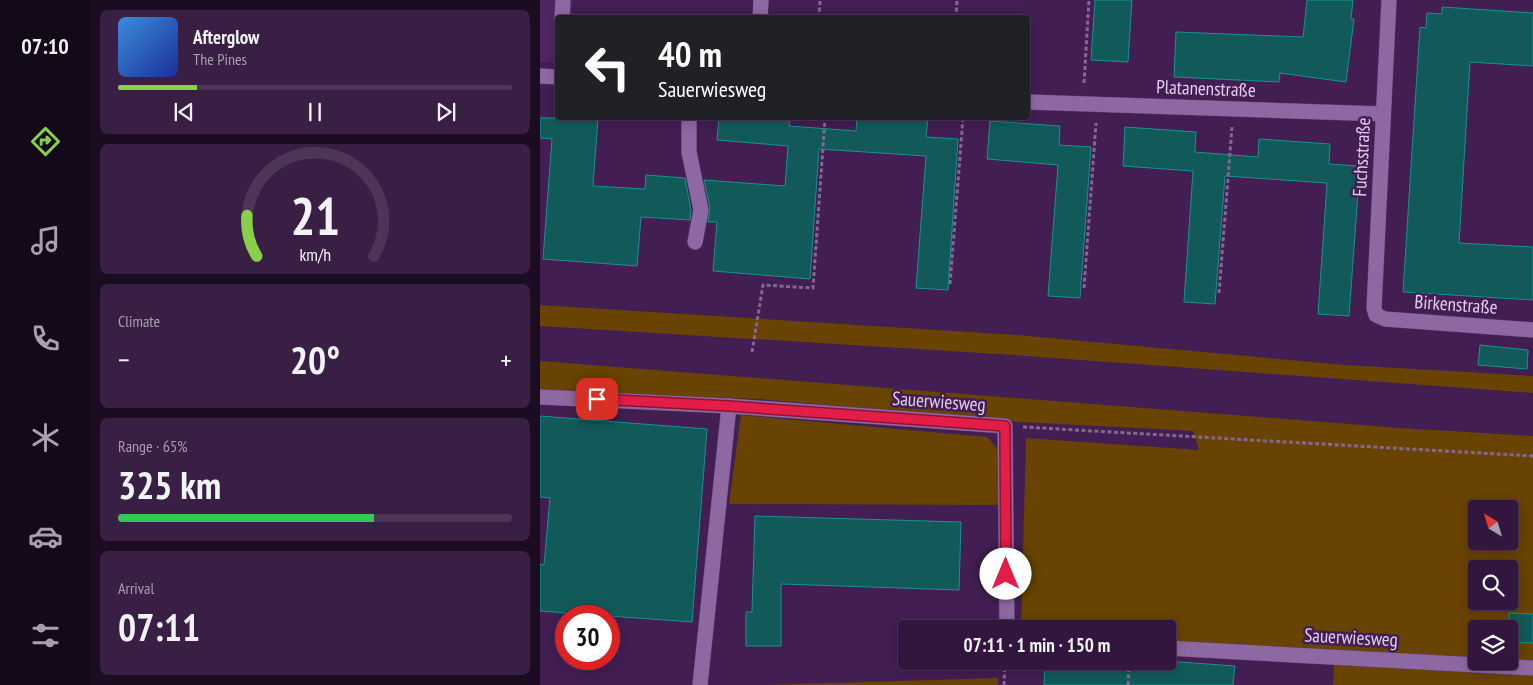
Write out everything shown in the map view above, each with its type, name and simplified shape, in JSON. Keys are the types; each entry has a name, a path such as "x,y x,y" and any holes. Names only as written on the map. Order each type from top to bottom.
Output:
{"street":[{"path":"562,15 563,0"},
{"path":"760,15 761,0"},
{"name":"Fuchsstraße","path":"1376,315 1374,308 1389,0"},
{"path":"540,76 555,77"},
{"name":"Platanenstraße","path":"1030,102 1383,114"},
{"path":"689,120 689,152 701,210 695,242"},
{"name":"Birkenstraße","path":"1376,315 1385,319 1533,330"},
{"name":"Sauerwiesweg","path":"540,397 729,406 1005,426 1007,620"},
{"path":"700,685 729,406"},
{"name":"Sauerwiesweg","path":"1176,649 1533,668"}],"path":[{"path":"819,15 820,0"},
{"path":"956,15 957,0"},
{"path":"1084,288 1090,104 1089,0"},
{"path":"1219,293 1234,109"},
{"path":"752,352 763,286 813,288 825,120"},
{"path":"950,284 964,120"},
{"path":"1005,426 1533,456"},
{"path":"1004,685 1005,670"},
{"path":"1128,685 1129,670"}],"shaded area":[{"path":"540,0 573,0 571,15 555,15 555,63 540,62"},
{"path":"540,305 1017,335 1345,365 1533,376 1533,393 1014,355 540,326"},
{"path":"540,361 1400,428 1533,436 1533,666 1518,665 1518,620 1468,620 1468,662 1176,642 1176,620 1021,620 1026,438 1199,450 1193,431 1004,421 760,399 540,391"},
{"path":"741,415 987,437 1000,451 1000,505 729,504"},
{"path":"1334,664 1533,675 1533,685 1333,685"},
{"path":"998,678 998,685 764,685"}],"building":[{"path":"1095,0 1132,0 1128,62 1091,60"},
{"path":"1307,0 1353,0 1351,19 1354,19 1346,82 1280,73 1279,82 1174,77 1176,32 1303,37"},
{"path":"1442,7 1533,13 1533,66 1470,62 1459,243 1533,247 1533,300 1403,292 1420,27 1426,28 1427,13 1442,14"},
{"path":"540,118 598,120 593,186 645,189 646,175 685,178 691,210 690,220 641,217 637,266 543,259 552,139 540,138"},
{"path":"719,120 790,120 789,126 856,131 857,120 928,120 926,137 958,139 948,290 916,288 926,156 819,149 810,279 713,271 717,222 708,222 710,208 704,180 785,186 788,146 717,140"},
{"path":"990,121 1060,126 1059,145 1091,147 1080,298 1048,296 1058,165 987,159"},
{"path":"1125,127 1196,132 1195,152 1258,157 1259,139 1330,144 1329,164 1360,166 1349,316 1318,314 1327,183 1225,176 1215,304 1184,302 1193,171 1123,166"},
{"path":"1480,345 1528,350 1527,369 1478,365"},
{"path":"540,416 707,429 692,622 620,617 620,605 555,605 555,612 540,611 540,564 544,565 550,498 540,497"},
{"path":"755,516 961,522 959,590 781,584 781,646 746,646 746,612 752,612"},
{"path":"1509,613 1533,614 1533,643 1518,642 1518,620 1509,620"},
{"path":"1176,662 1235,666 1233,685 1044,685 1045,670 1176,670"}],"route":[{"path":"597,399 729,406 1005,426 1006,574"}]}
